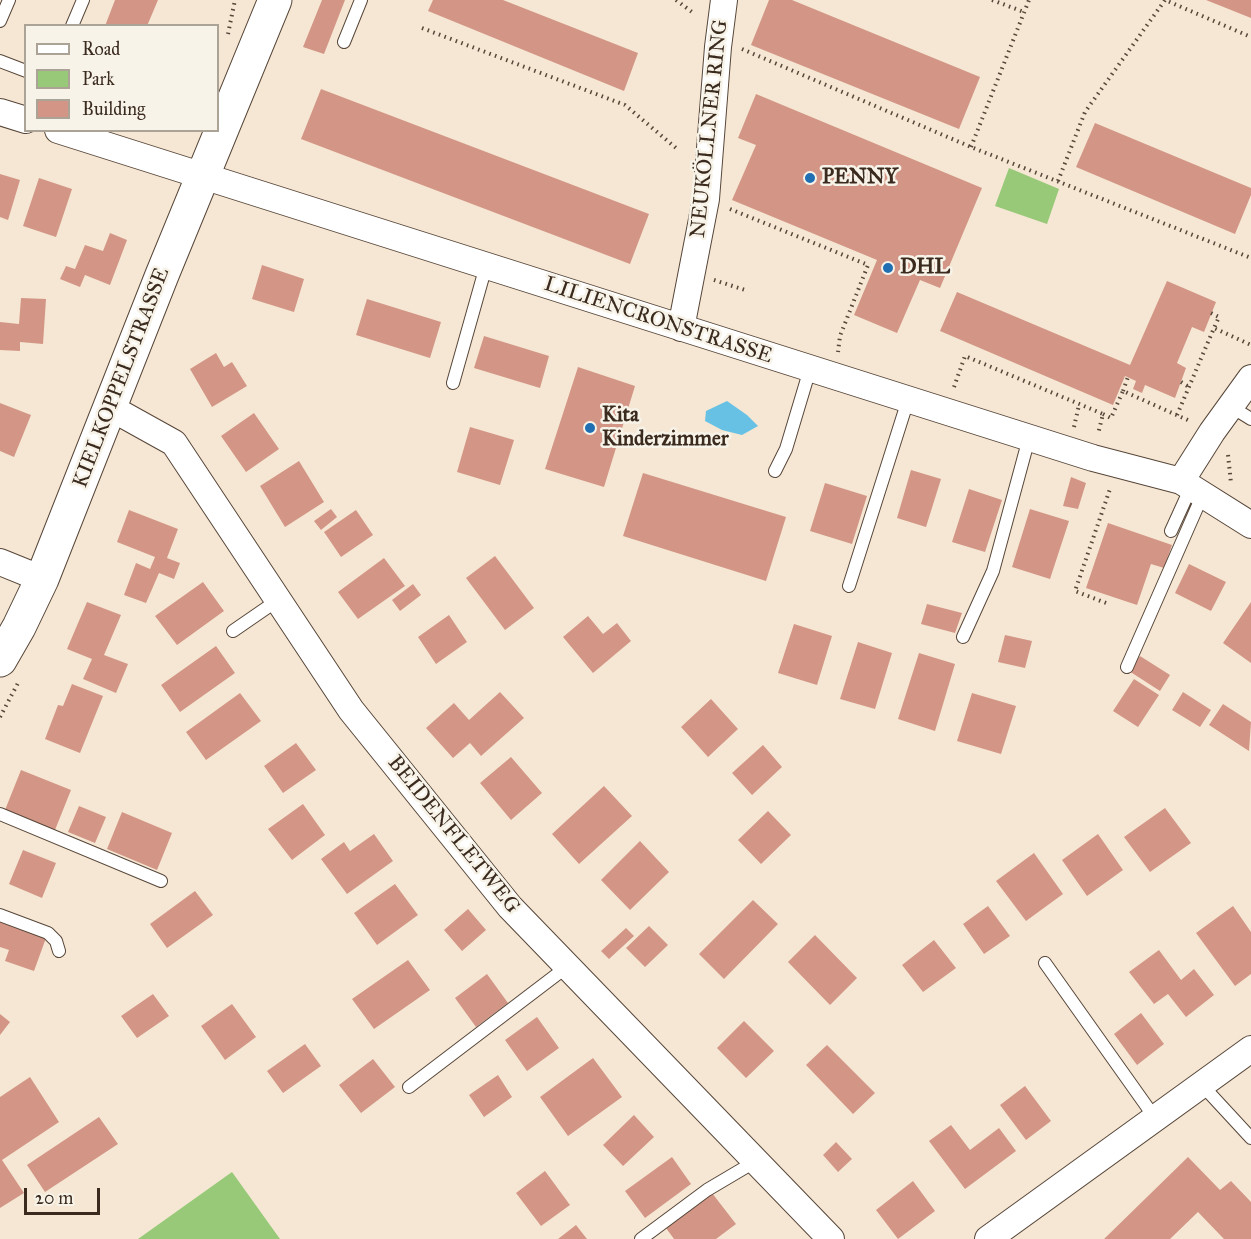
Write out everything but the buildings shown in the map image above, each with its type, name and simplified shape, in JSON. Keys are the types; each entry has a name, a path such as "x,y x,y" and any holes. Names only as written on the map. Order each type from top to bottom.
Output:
{"street":[{"name":"KIELKOPPELSTRASSE","path":"0,660 42,579 162,275 275,0"},
{"name":"NEUKÖLLNER RING","path":"681,328 706,199 724,0"},
{"path":"0,112 24,119"},
{"name":"LILIENCRONSTRASSE","path":"64,132 908,400 1192,487 1243,519"},
{"path":"1192,487 1251,378"},
{"name":"BEIDENFLETWEG","path":"111,408 174,443 351,710 510,907 831,1239"},
{"path":"0,562 42,579"},
{"path":"988,1239 1251,1049"}],"lane":[{"path":"0,21 9,0"},
{"path":"73,24 83,0"},
{"path":"344,42 362,0"},
{"path":"0,61 24,70"},
{"path":"453,383 486,266"},
{"path":"775,471 786,449 810,369"},
{"path":"849,586 908,400"},
{"path":"963,637 993,571 1029,438"},
{"path":"1171,531 1192,487"},
{"path":"1127,667 1192,487"},
{"path":"233,631 278,600"},
{"path":"0,814 161,881"},
{"path":"0,915 48,933 56,941 58,951"},
{"path":"1045,963 1155,1118"},
{"path":"409,1087 568,966"},
{"path":"1202,1085 1251,1138"},
{"path":"641,1239 707,1190 756,1161"}],"path":[{"path":"676,0 692,12"},
{"path":"992,0 1024,12"},
{"path":"971,147 1029,0"},
{"path":"1058,181 1085,112 1165,0 1251,37"},
{"path":"422,28 625,105 676,148"},
{"path":"738,47 971,147 1251,258"},
{"path":"723,206 868,265 840,336 836,377"},
{"path":"708,278 745,290"},
{"path":"1177,415 1218,317 1211,314"},
{"path":"1214,328 1251,345"},
{"path":"944,411 965,356 1111,418 1128,377"},
{"path":"1180,382 1189,387"},
{"path":"1123,391 1177,415 1229,418 1243,519"},
{"path":"1093,458 1103,414"},
{"path":"1106,603 1076,591 1118,465"}],"green space":[{"path":"1009,168 1059,189 1047,224 995,206"},
{"path":"232,1172 280,1239 138,1239"}],"water":[{"path":"727,401 758,426 742,435 722,430 705,421 706,411"}],"place":[{"name":"PENNY","path":"810,178"},
{"name":"DHL","path":"888,268"},
{"name":"Kita Kinderzimmer","path":"590,428"}]}
